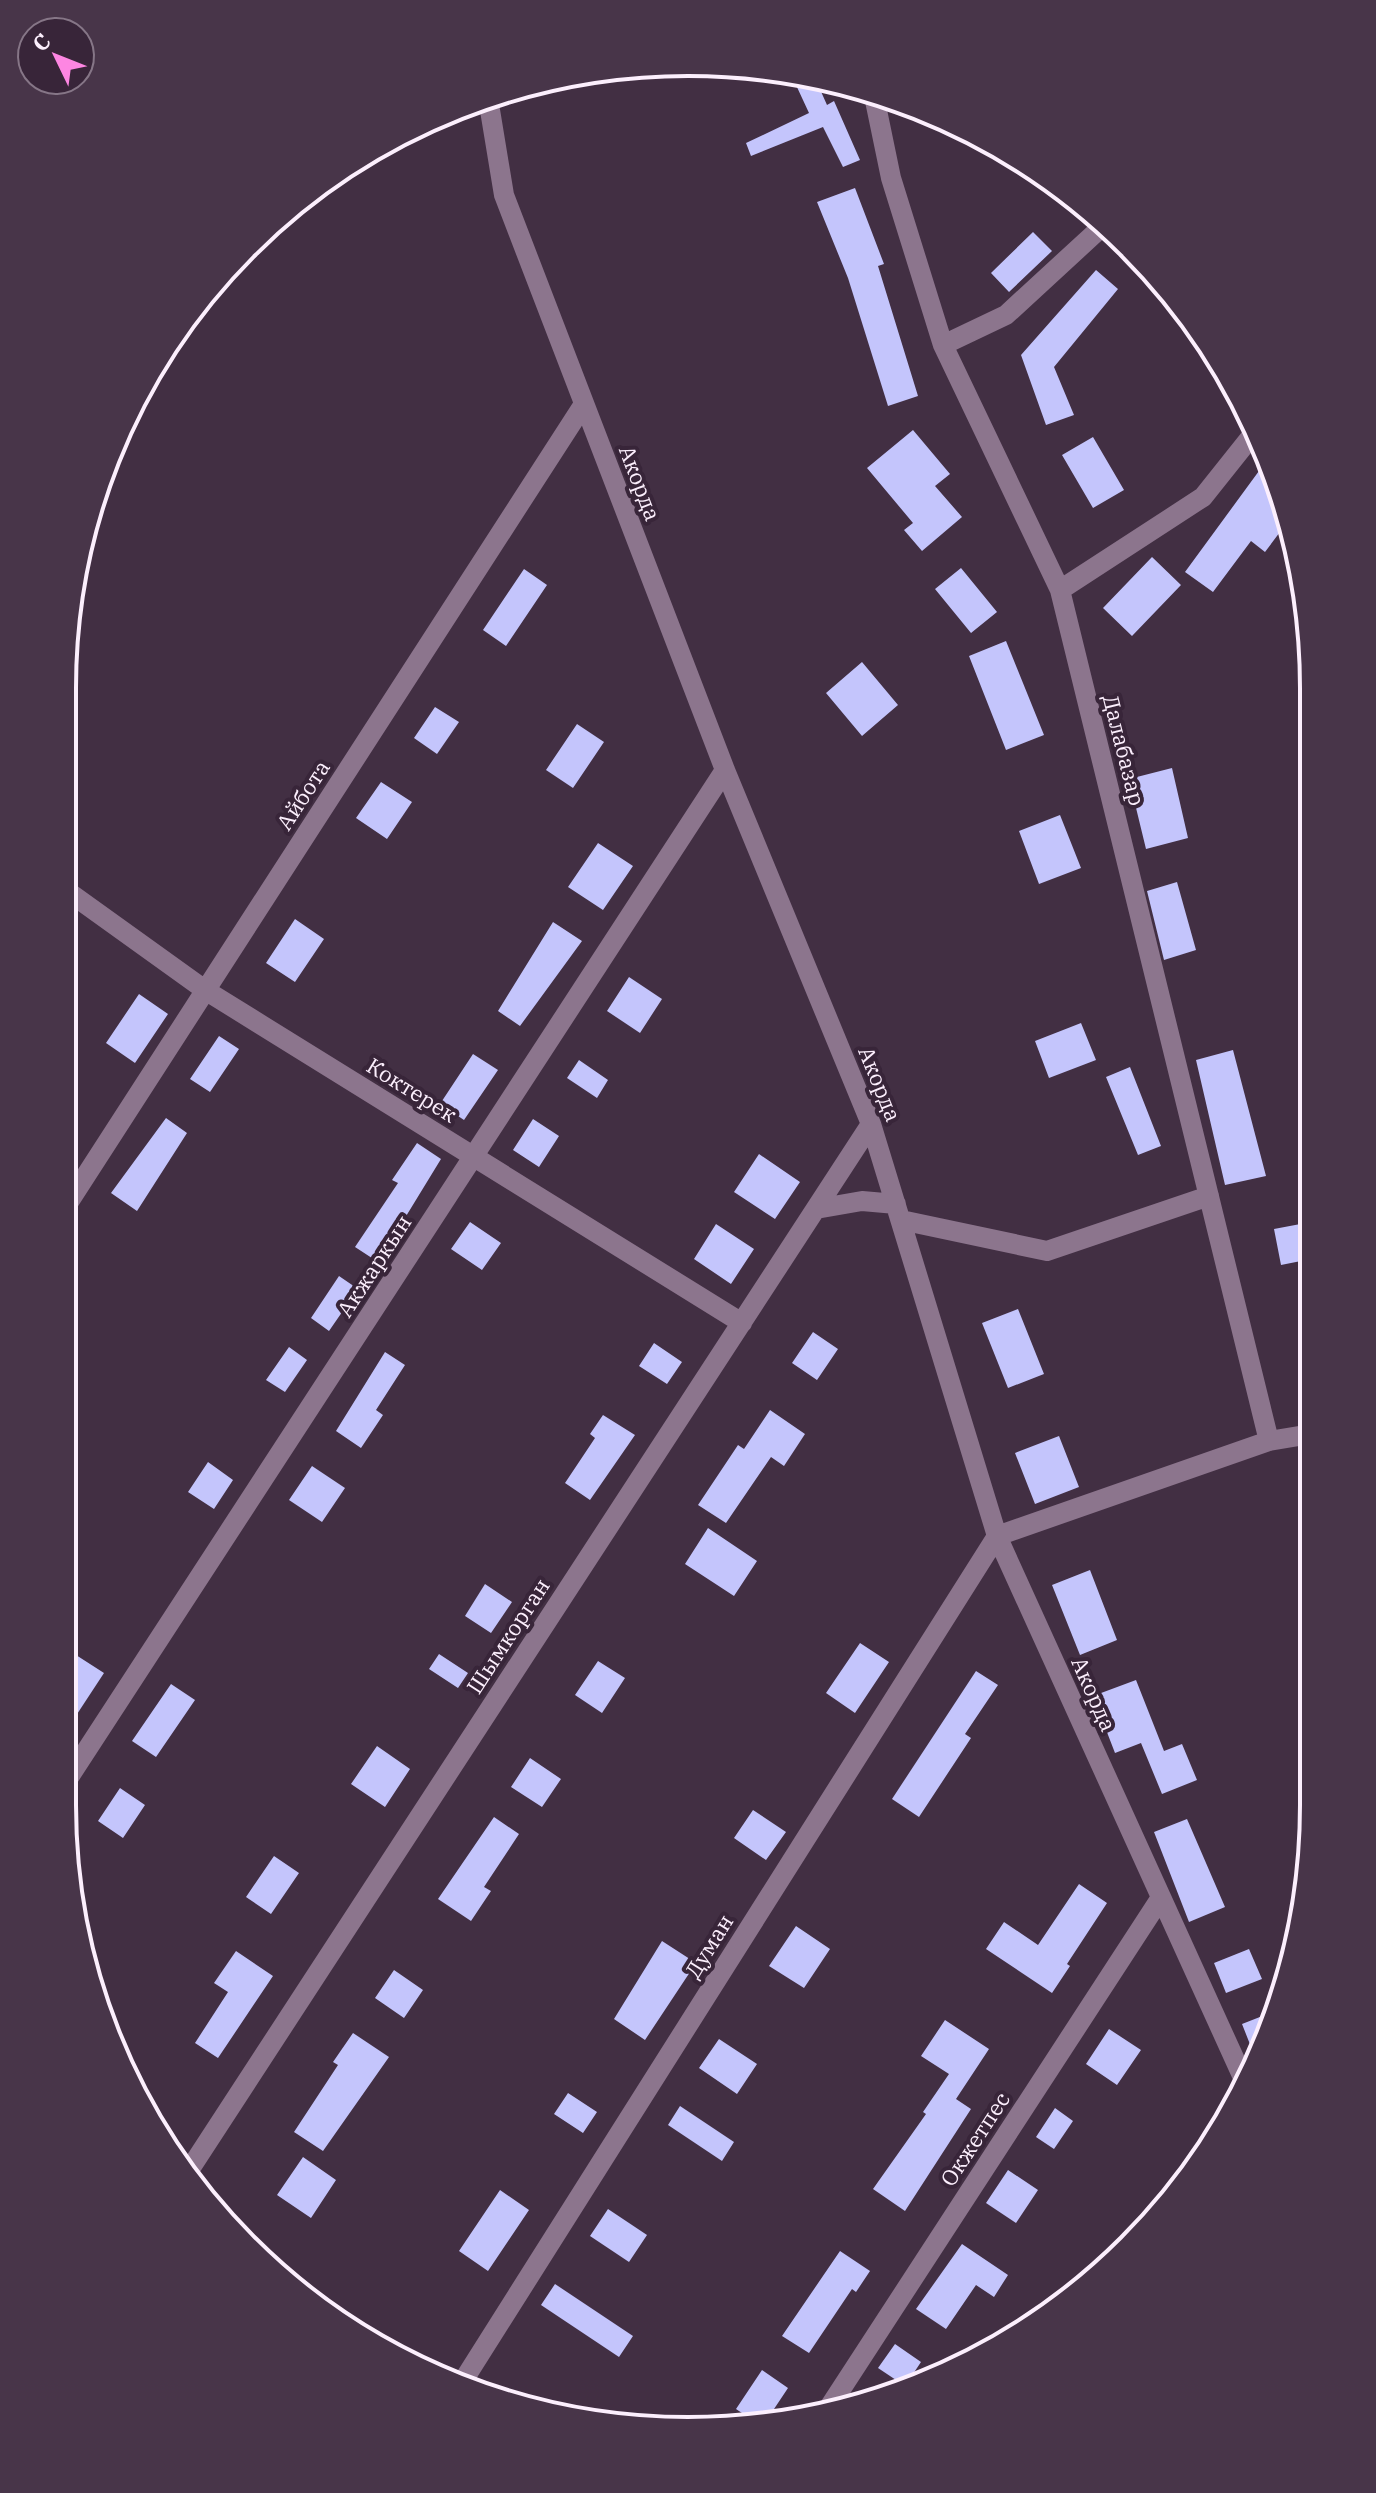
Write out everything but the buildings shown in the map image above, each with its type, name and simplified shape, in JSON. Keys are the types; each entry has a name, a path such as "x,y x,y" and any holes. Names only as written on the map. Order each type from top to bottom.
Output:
{"street":[{"name":"Далабазар","path":"876,105 891,178 943,345 1060,590 1269,1441"},
{"name":"Акорда","path":"490,109 504,195 725,770 871,1124 997,1536 1240,2070"},
{"path":"943,345 1006,315 1096,232"},
{"name":"Айбота","path":"76,1191 584,404"},
{"path":"1060,590 1203,497 1247,441"},
{"name":"Акжаркын","path":"76,1767 725,770"},
{"name":"Коктерек","path":"76,897 205,990 742,1323"},
{"name":"Шымкорган","path":"193,2165 871,1124"},
{"path":"816,1209 862,1201 1047,1251 1209,1196"},
{"path":"997,1536 1269,1441 1300,1436"},
{"name":"Думан","path":"467,2375 997,1536"},
{"name":"Окжетпес","path":"835,2399 1160,1899"}]}
